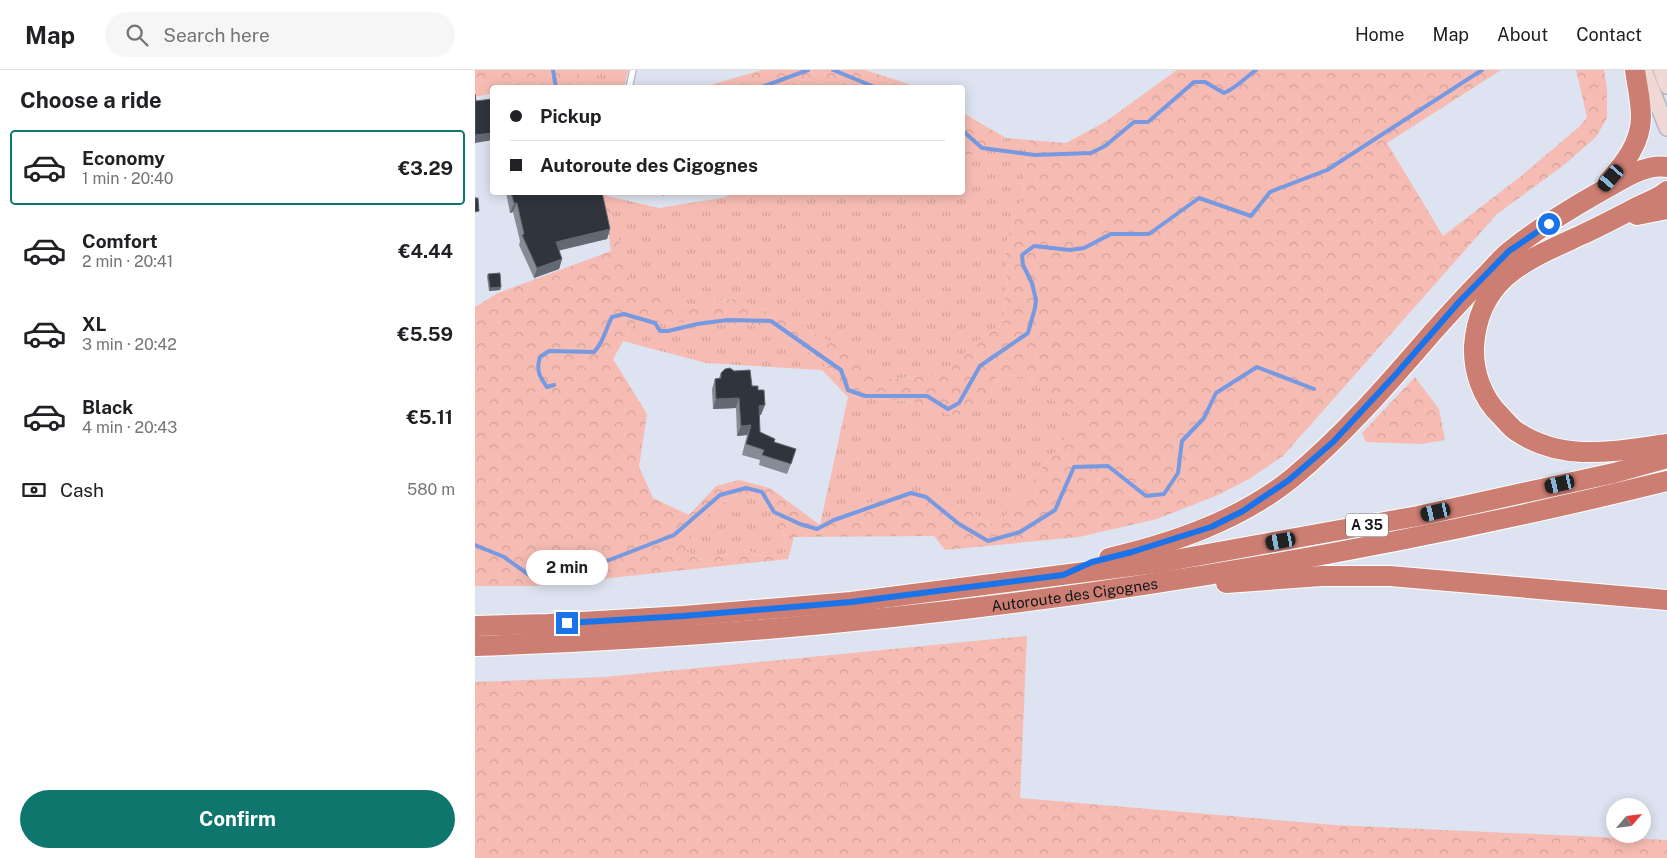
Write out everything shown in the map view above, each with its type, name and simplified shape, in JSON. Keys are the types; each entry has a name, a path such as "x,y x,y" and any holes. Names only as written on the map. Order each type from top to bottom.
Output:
{"highway":[{"path":"1598,193 1623,164 1637,139 1641,117 1635,70"},
{"path":"1063,575 1092,562 1132,552 1211,527 1243,511 1289,480 1333,442 1459,302 1509,251 1630,174 1659,165 1667,167"},
{"path":"1667,191 1604,225 1519,265 1495,287 1481,311 1475,333 1473,358 1480,386 1494,410 1515,431 1540,444 1583,453 1667,444"},
{"path":"1604,225 1639,214 1667,209"},
{"name":"Autoroute des Cigognes","path":"475,626 548,624 683,616 831,604 1163,562 1418,516 1614,472 1667,458"},
{"name":"Autoroute des Cigognes","path":"475,646 685,635 853,621 1058,597 1190,578 1425,535 1667,481"},
{"path":"1190,578 1206,585 1322,576 1390,576 1667,600"}],"main road":[{"path":"1644,70 1667,128"},
{"path":"1661,70 1667,86"}],"lane":[{"path":"630,85 633,70"}],"green space":[{"path":"475,70 576,70 589,85 490,85 490,93 475,97"},
{"path":"576,70 628,70 625,85 589,85"},
{"path":"762,70 865,70 912,85 710,85"},
{"path":"1177,70 1501,70 1387,143 1443,236 1520,177 1580,126 1587,117 1576,70 1604,70 1607,88 1607,118 1596,137 1564,165 1497,214 1283,456 1249,479 1218,495 1157,519 1079,537 945,550 934,536 794,537 788,559 536,586 475,586 475,307 498,293 611,251 603,195 608,195 629,278 683,306 738,298 855,353 891,379 943,374 972,345 1003,323 1007,278 1005,246 1022,197 1029,140 1066,143 1105,122","holes":["682,322 765,326 818,358 836,376 851,396 912,402 952,416 971,414 987,403 997,373 1029,378 1078,422 1005,516 991,526 970,510 936,499 876,500 820,525 770,488 739,480 716,486 689,515 653,498 639,467 647,414 613,359 634,323","750,496 765,502 785,535 786,551 782,554 772,556 757,555 749,550 699,560 686,551 697,523 726,501"]},
{"path":"965,114 1006,138 982,155 965,154"},
{"path":"1006,138 1029,140 1022,197 1005,246 1007,278 1003,323 972,345 944,374 891,379 855,353 738,298 683,306 629,278 607,196 659,208 727,197 728,195 965,195 965,154 982,155"},
{"path":"682,322 765,326 818,358 852,396 912,402 952,415 987,403 996,373 1029,378 1078,422 1005,516 991,526 970,510 876,500 820,525 848,397 822,370 706,363 623,341 634,323"},
{"path":"1415,377 1439,409 1445,440 1422,444 1366,442 1362,433"},
{"path":"750,496 765,502 785,535 786,552 777,556 767,557 757,555 749,550 699,560 686,551 697,523 726,501"},
{"path":"1027,636 1020,798 1335,825 1606,837 1606,843 1651,843 1651,839 1667,840 1667,858 475,858 475,682 605,677"}],"building":[{"path":"475,94 476,101 490,99 490,133 475,135"},
{"path":"512,195 603,195 610,229 556,242 562,259 537,268 522,235 524,234 517,203 514,203"},
{"path":"475,198 478,198 479,211 475,212"},
{"path":"500,273 501,287 490,288 488,274"},
{"path":"730,368 734,371 750,370 752,386 758,386 758,390 764,390 765,405 759,406 760,432 775,439 774,442 796,449 791,464 762,455 764,450 746,444 751,425 741,426 739,398 716,399 715,379 721,378 721,373 725,369"}],"waterway":[{"path":"553,70 556,85"},
{"path":"767,85 808,70"},
{"path":"833,70 870,85"},
{"path":"965,133 982,148 1035,155 1091,153 1105,146 1134,122 1148,122 1194,82 1205,82 1224,93 1256,70"},
{"path":"554,385 547,387 540,376 538,369 540,357 549,351 594,352 602,340 612,317 624,314 655,323 660,331 728,320 771,321 841,370 848,390 865,396 927,396 948,409 959,403 980,366 1028,333 1036,300 1032,283 1023,265 1022,255 1034,246 1070,250 1084,248 1111,234 1149,234 1199,198 1251,216 1270,192 1327,170 1482,70"},
{"path":"475,545 504,557 532,577 560,579 674,535 720,495 746,488 762,492 774,512 800,524 817,529 834,520 911,493 926,497 959,524 988,541 1020,532 1055,510 1074,467 1108,466 1146,496 1164,494 1178,473 1182,441 1204,418 1216,393 1257,367 1314,389"}],"route":[{"path":"567,623 683,616 851,602 1063,575 1092,562 1132,552 1211,527 1243,511 1289,480 1333,442 1459,302 1509,251 1549,224"}]}
